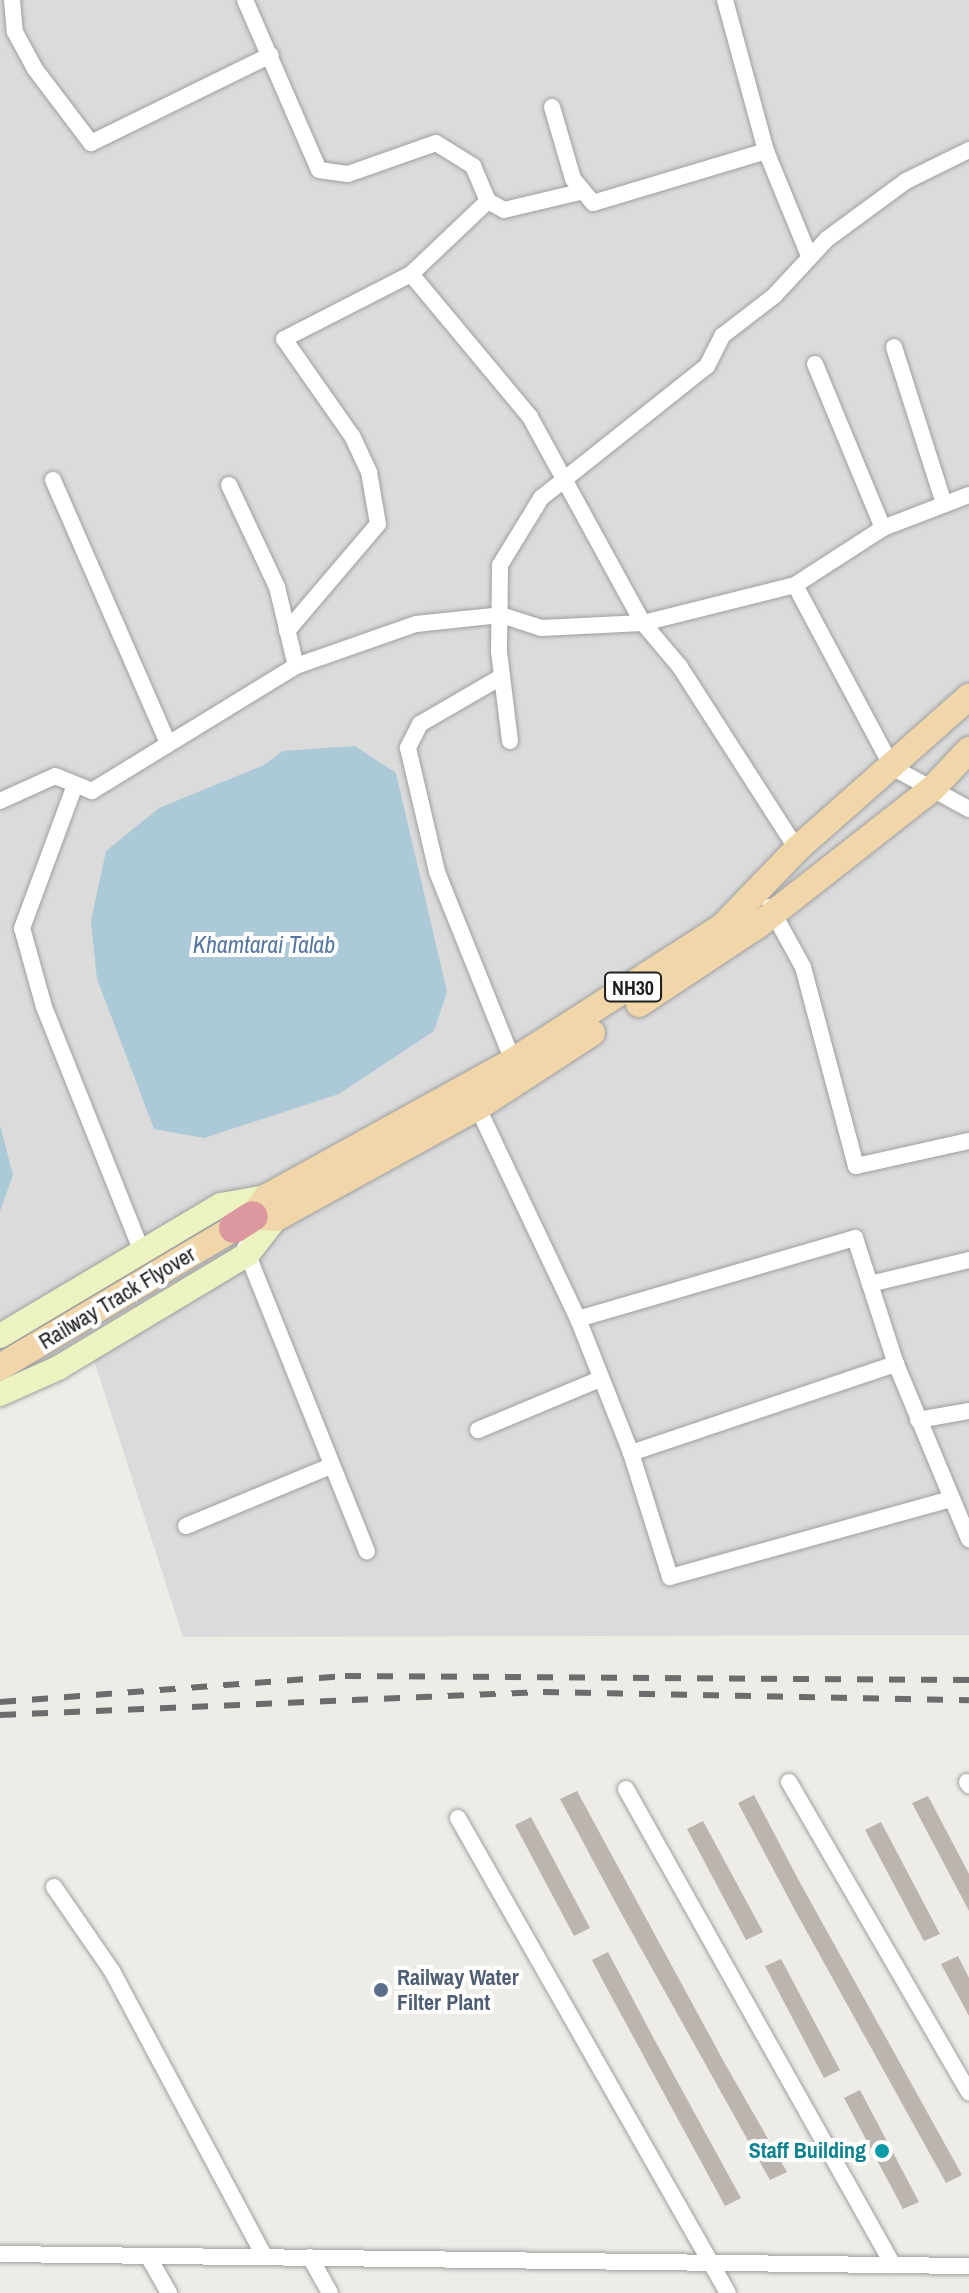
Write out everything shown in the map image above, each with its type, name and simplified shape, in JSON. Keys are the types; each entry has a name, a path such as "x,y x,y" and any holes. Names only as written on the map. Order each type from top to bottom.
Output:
{"main road":[{"name":"NH30","path":"250,1213 473,1097 713,959 766,904 797,849 969,697"},
{"name":"NH30","path":"473,1097 513,1061 766,904 932,789 969,750"},
{"name":"Railway Track Flyover","path":"0,1367 250,1213"}],"street":[{"path":"12,0 15,32 35,69 91,143 271,55"},
{"path":"245,0 319,170 348,174 436,143 473,166 488,201 504,210 580,192"},
{"path":"728,1 766,151 809,256"},
{"path":"552,107 580,192 593,203 609,201 766,151"},
{"path":"510,741 501,677 500,565 541,498 565,475 707,366 722,336 774,296 809,256 906,181 969,150"},
{"path":"287,631 378,524 369,472 352,436 284,339 411,274 488,201"},
{"path":"411,274 530,417 565,475 643,623 680,667 797,849"},
{"path":"894,347 943,501"},
{"path":"815,364 883,528"},
{"path":"53,480 168,743"},
{"path":"229,485 277,587 296,666"},
{"path":"0,801 55,776 92,791 168,743 183,740 296,666 416,624 501,615 541,628 643,623 795,585 883,528 943,501 969,495"},
{"path":"795,585 892,767 969,809"},
{"path":"501,677 420,724 408,748 437,872 513,1061"},
{"path":"75,785 22,928 44,1007 142,1252"},
{"path":"766,904 803,967 856,1166 969,1141"},
{"path":"473,1097 578,1319 631,1453 670,1577 951,1499"},
{"path":"0,1336 142,1252 250,1213"},
{"path":"250,1213 248,1254 367,1551"},
{"path":"248,1254 250,1213"},
{"path":"578,1319 855,1238 896,1364 969,1539"},
{"path":"0,1394 58,1368 248,1254"},
{"path":"870,1284 969,1260"},
{"path":"631,1453 896,1364"},
{"path":"478,1430 600,1379"},
{"path":"918,1420 969,1411"},
{"path":"186,1526 331,1466"},
{"path":"789,1782 969,2093"},
{"path":"626,1789 893,2265"},
{"path":"458,1818 728,2293"},
{"path":"54,1887 112,1971 265,2257"},
{"path":"0,2254 969,2266"},
{"path":"148,2256 169,2293"},
{"path":"310,2257 330,2293"}],"shaded area":[{"path":"0,0 969,0 969,1635 183,1637 93,1357 0,1406"}],"water":[{"name":"Khamtarai Talab","path":"355,746 396,773 447,992 434,1031 339,1094 204,1138 154,1129 97,979 91,921 106,851 159,808 264,765 283,751"},
{"path":"0,1125 13,1175 0,1211"}],"building":[{"path":"577,1791 787,2172 770,2180 620,1911 560,1799"},
{"path":"754,1795 962,2175 946,2183 797,1914 738,1803"},
{"path":"928,1796 969,1874 969,1911 912,1803"},
{"path":"531,1817 590,1928 574,1936 515,1825"},
{"path":"703,1821 763,1932 746,1940 687,1829"},
{"path":"881,1822 940,1934 924,1941 865,1830"},
{"path":"608,1952 741,2198 725,2206 592,1960"},
{"path":"958,1956 969,1978 969,2016 941,1964"},
{"name":"Staff Building","path":"781,1959 840,2070 824,2078 765,1966"},
{"name":"Staff Building","path":"860,2090 919,2202 903,2209 844,2098"}],"railway":[{"path":"0,1702 345,1676 969,1680"},
{"path":"0,1715 543,1692 969,1700"}],"place":[{"name":"Railway Water Filter Plant","path":"381,1990"},
{"name":"Staff Building","path":"882,2151"}]}
